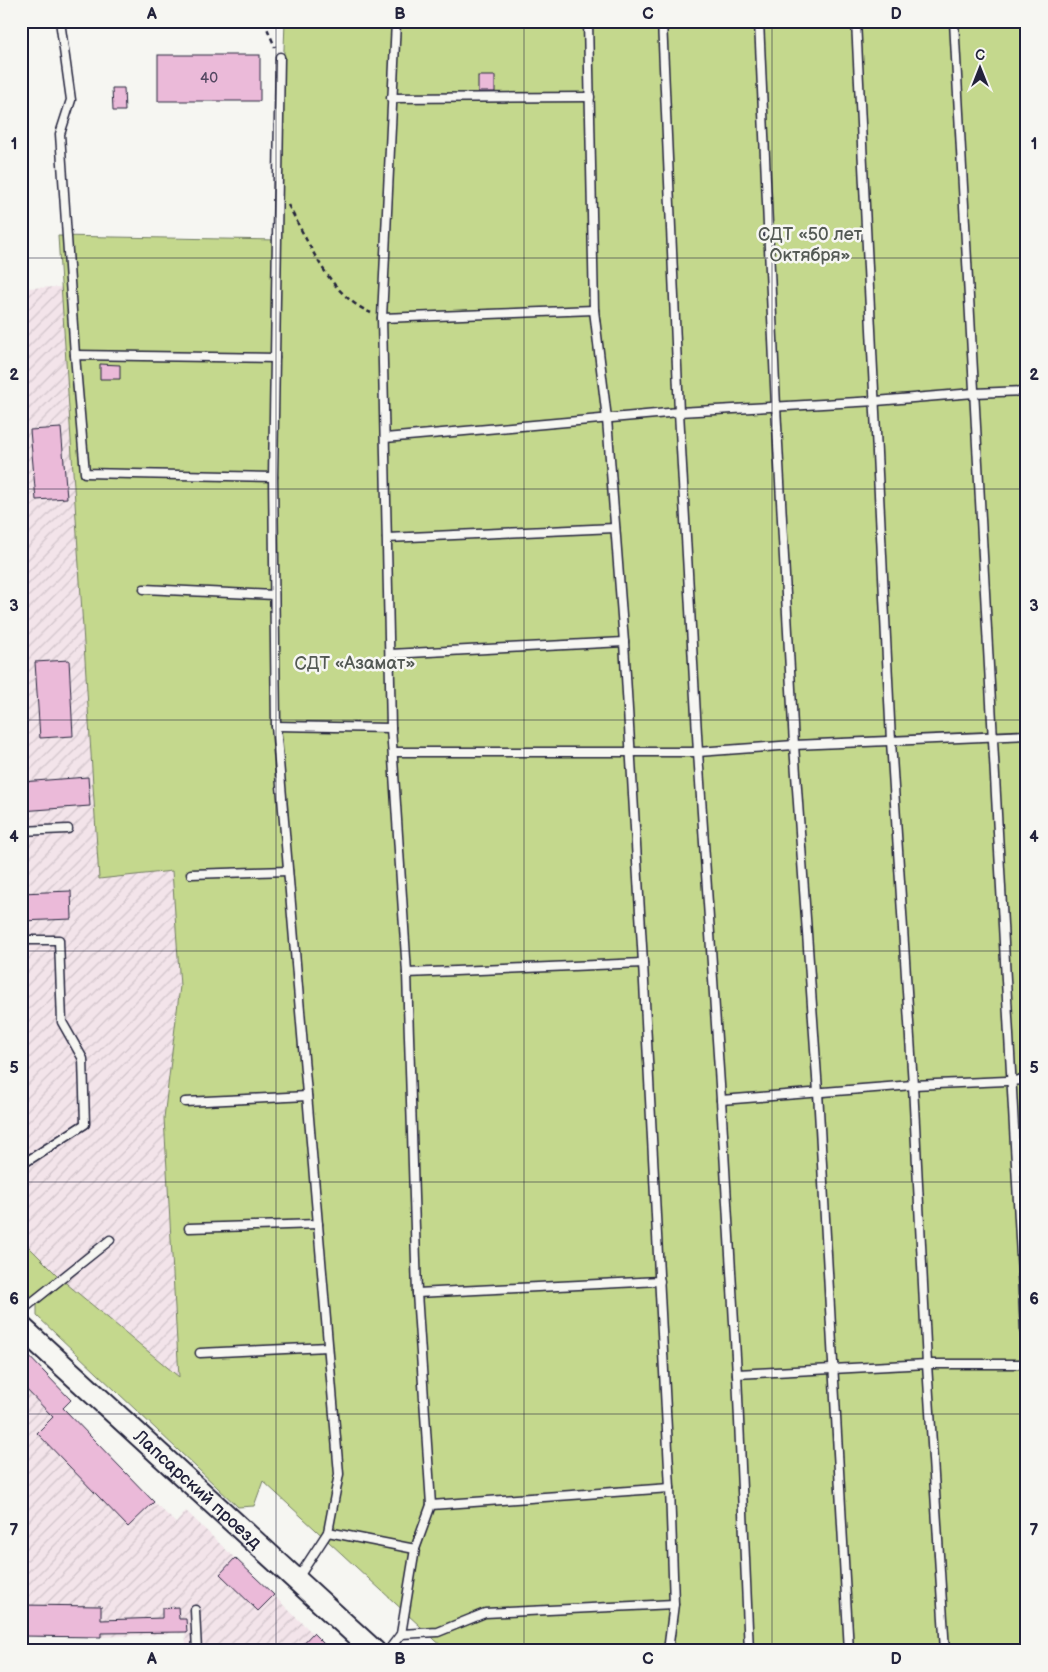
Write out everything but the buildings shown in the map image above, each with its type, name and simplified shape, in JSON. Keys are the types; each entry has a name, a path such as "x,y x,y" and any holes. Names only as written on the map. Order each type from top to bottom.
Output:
{"street":[{"name":"Лапсарский проезд","path":"21,1327 374,1651"}],"lane":[{"path":"60,21 71,100 60,134 85,473 273,477"},
{"path":"388,1651 400,1634 415,1549 431,1505 417,1293 407,973 391,728 382,318 396,21"},
{"path":"588,21 594,310 607,419 624,642 660,1281 674,1604 668,1651"},
{"path":"662,21 679,412 698,752 722,1100 737,1374 749,1651"},
{"path":"759,21 776,407 794,745 818,1092 849,1651"},
{"path":"856,21 891,741 913,1085 945,1651"},
{"path":"737,1374 928,1364 1027,1366 1010,1081 954,21"},
{"path":"280,57 273,477 276,726 339,1474 328,1532 297,1580"},
{"path":"391,98 590,97"},
{"path":"382,318 594,310"},
{"path":"75,355 275,358"},
{"path":"385,438 679,412 876,402 974,393 1027,391"},
{"path":"387,538 615,528"},
{"path":"144,589 274,594"},
{"path":"390,654 624,642"},
{"path":"276,726 391,728"},
{"path":"394,752 698,752 794,745 1027,735"},
{"path":"21,748 21,753"},
{"path":"21,831 68,828"},
{"path":"191,874 288,871"},
{"path":"21,940 59,940 62,1022 83,1059 85,1124 21,1165"},
{"path":"407,973 643,963"},
{"path":"722,1100 913,1085 1027,1080"},
{"path":"185,1102 307,1096"},
{"path":"189,1228 318,1224"},
{"path":"21,1311 110,1240"},
{"path":"417,1293 660,1281"},
{"path":"200,1353 328,1347"},
{"path":"431,1505 670,1488"},
{"path":"328,1532 415,1549"},
{"path":"400,1634 438,1632 485,1612 674,1604"},
{"path":"195,1610 197,1651"}],"path":[{"path":"264,21 280,57"},
{"path":"278,186 330,281 360,308 382,318"}],"shaded area":[{"path":"62,287 99,878 172,871 180,986 164,1118 179,1378 61,1279 21,1239 21,288"},
{"path":"21,1349 71,1400 63,1408 154,1502 176,1523 186,1511 331,1651 187,1651 185,1633 101,1637 21,1636"}],"green space":[{"path":"285,21 1027,21 1027,1651 447,1651 263,1481 254,1506 238,1507 37,1316 37,1296 21,1301 21,1239 61,1279 179,1377 164,1118 180,986 172,871 99,879 58,236 277,240"}],"park label":[{"name":"СДТ «50 лет Октября»","path":"810,244"},
{"name":"СДТ «Азамат»","path":"355,663"}]}
